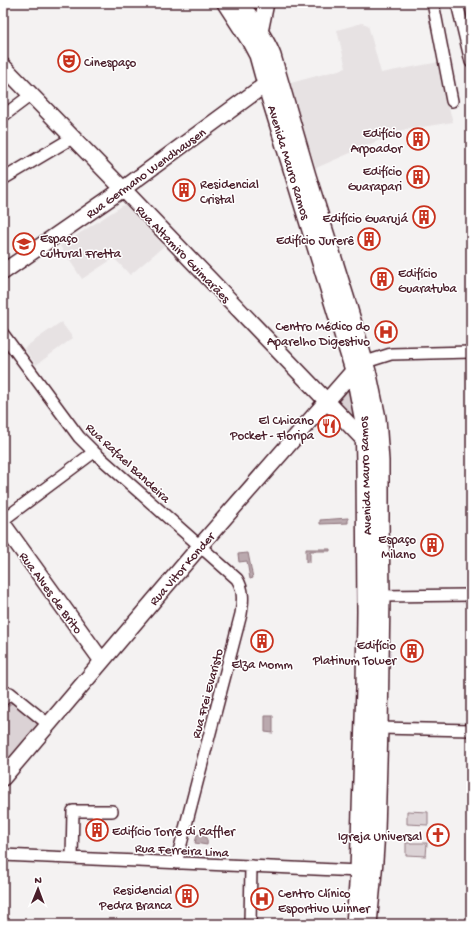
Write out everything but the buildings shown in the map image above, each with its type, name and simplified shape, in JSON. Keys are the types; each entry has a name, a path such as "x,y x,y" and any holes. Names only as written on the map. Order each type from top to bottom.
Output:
{"main road":[{"name":"Avenida Mauro Ramos","path":"226,3 258,55 266,84 359,367 374,400 380,461 379,728 376,831 355,924"},
{"name":"Avenida Mauro Ramos","path":"240,3 260,32 272,56 307,176 346,300 359,367 360,402 364,422 365,441 366,871 368,924"}],"street":[{"path":"258,55 260,32 266,3"},
{"path":"433,3 452,101"},
{"path":"457,3 471,62"},
{"name":"Rua Altamiro Guimarães","path":"3,66 72,138 124,189 365,441"},
{"name":"Rua Germano Wendhausen","path":"3,272 124,189 266,84"},
{"path":"3,116 31,95"},
{"path":"3,179 72,138"},
{"name":"Rua Rafael Bandeira","path":"3,334 79,437 200,546"},
{"path":"359,367 372,360 391,354 471,352"},
{"name":"Rua Vitor Konder","path":"3,778 9,762 48,724 200,546 359,367"},
{"path":"3,520 94,452"},
{"name":"Rua Alves de Brito","path":"3,524 102,661"},
{"name":"Rua Frei Evaristo","path":"176,863 241,614 243,599 242,591 237,579 200,546"},
{"path":"380,596 471,595"},
{"path":"3,700 10,693 48,724"},
{"path":"379,728 471,730"},
{"path":"3,771 3,778"},
{"path":"72,858 73,811 112,812"},
{"name":"Rua Ferreira Lima","path":"3,855 366,871"},
{"path":"250,924 251,866"}],"shaded area":[{"path":"362,23 368,25 381,73 439,62 445,95 453,122 403,130 316,168 287,84 346,68 337,30"},
{"path":"125,204 164,246 130,275 114,258 82,279 60,246"},
{"path":"61,322 73,338 36,365 24,348"},
{"path":"349,389 355,423 336,405"},
{"path":"348,518 348,523 320,524 320,520"},
{"path":"306,549 330,549 330,551 310,551 310,562 306,562"},
{"path":"248,553 253,578 250,579 247,561 239,562 238,554"},
{"path":"13,702 38,724 3,769 3,710"},
{"path":"265,716 273,716 273,733 265,732"},
{"path":"407,811 428,812 428,825 407,824"},
{"path":"200,834 206,838 207,845 195,843 197,835"},
{"path":"406,843 427,843 426,856 406,855"}],"place":[{"name":"Cinespaço","path":"69,61"},
{"name":"Edifício Arpoador","path":"418,139"},
{"name":"Edifício Guarapari","path":"418,177"},
{"name":"Residencial Cristal","path":"184,190"},
{"name":"Edifício Guarujá","path":"424,217"},
{"name":"Edifício Jurerê","path":"369,239"},
{"name":"Espaço Cultural Fretta","path":"24,244"},
{"name":"Edifício Guaratuba","path":"382,279"},
{"name":"Centro Médico do Aparelho Digestivo","path":"386,332"},
{"name":"El Chicano Pocket - Floripa","path":"329,426"},
{"name":"Espaço Milano","path":"432,545"},
{"name":"Elza Momm","path":"262,641"},
{"name":"Edifício Platinum Tower","path":"412,651"},
{"name":"Edifício Torre di Raffler","path":"97,830"},
{"name":"Igreja Universal","path":"438,835"},
{"name":"Residencial Pedra Branca","path":"187,896"},
{"name":"Centro Clínico Esportivo Winner","path":"262,899"}]}
